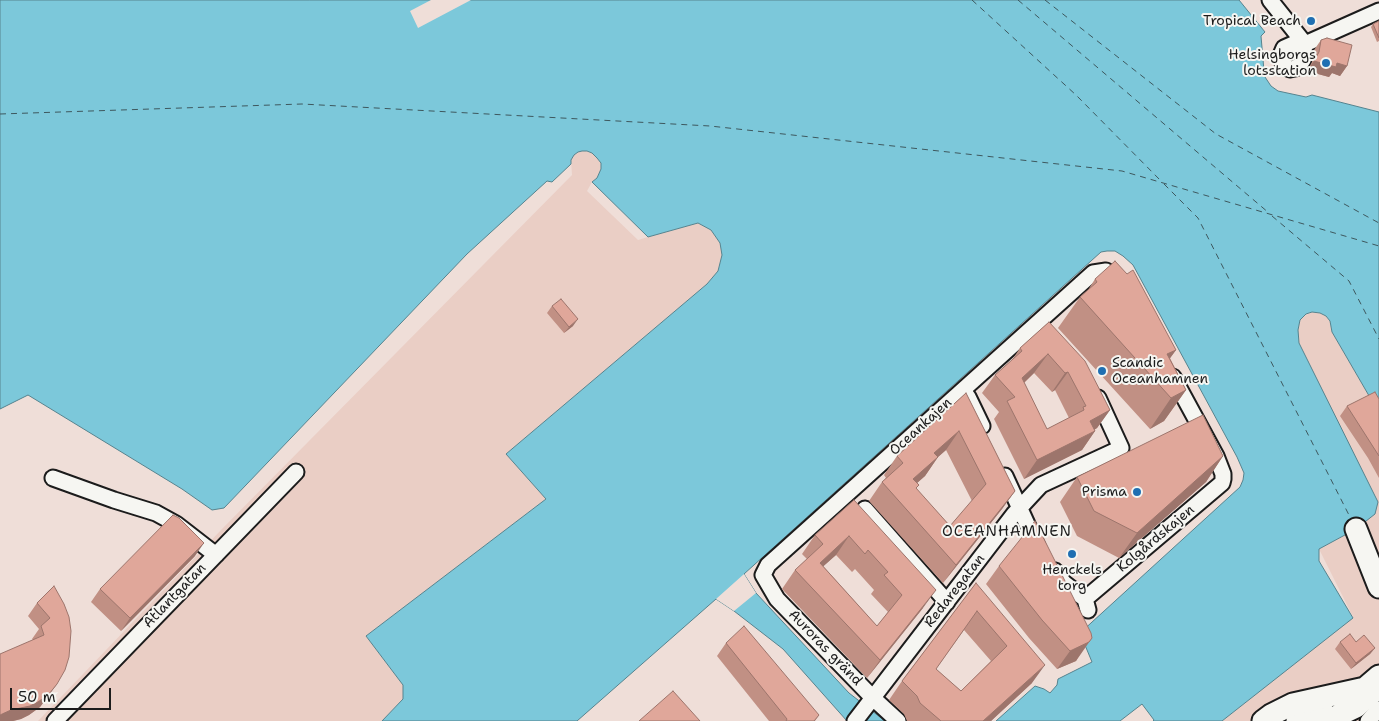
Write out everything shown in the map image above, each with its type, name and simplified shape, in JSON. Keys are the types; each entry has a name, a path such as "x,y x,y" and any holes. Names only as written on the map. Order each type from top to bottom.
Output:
{"highway":[{"path":"1356,529 1379,587"},
{"path":"1264,721 1271,715 1293,704 1370,687"},
{"path":"1317,721 1335,717 1356,707 1370,687"}],"street":[{"path":"1270,0 1305,44 1379,11"},
{"name":"Oceankajen","path":"776,599 763,576 768,565 1044,325 1094,274 1106,271 1120,280 1130,297"},
{"name":"Kolgårdskajen","path":"1020,508 1040,554 1064,583 1086,604 1222,483 1223,474 1216,456 1167,366"},
{"name":"Redaregatan","path":"855,721 967,575 1020,508 1041,485 1121,448 1094,388"},
{"path":"965,394 988,440"},
{"path":"1000,465 1020,508"},
{"name":"Atlantgatan","path":"55,721 296,472"},
{"path":"53,478 156,513 176,524 216,554"},
{"path":"865,509 947,602"},
{"path":"967,575 979,590"},
{"name":"Auroras gränd","path":"776,599 870,702 898,721"},
{"path":"1275,721 1290,712 1370,687"},
{"path":"1294,721 1337,709 1370,687"}],"shaded area":[{"path":"582,150 592,153 601,163 601,169 597,178 592,182 587,191 638,240 698,223 711,230 720,243 722,255 718,271 707,284 506,454 546,499 366,636 403,685 403,699 382,721 38,721 221,530 572,175 571,160 574,155"},
{"path":"1312,312 1326,316 1330,321 1332,332 1379,413 1379,721 1222,721 1353,617 1319,549 1356,529 1340,427 1299,343 1298,330 1300,320"}],"water":[{"path":"0,0 1239,0 1265,32 1261,36 1264,71 1265,77 1271,86 1278,91 1306,97 1312,95 1379,112 1379,413 1332,332 1330,321 1326,316 1312,312 1306,314 1300,320 1298,330 1299,343 1378,502 1375,514 1356,529 1319,549 1319,561 1353,618 1222,721 1153,721 1142,704 1120,721 996,721 1035,686 1050,693 1057,685 1058,679 1092,662 1080,633 1240,487 1243,480 1244,473 1237,457 1133,265 1115,251 1107,251 1101,252 744,574 756,593 849,693 885,721 847,721 783,649 716,599 577,721 382,721 403,699 403,685 366,636 546,499 506,454 707,284 718,271 722,255 720,243 711,230 698,223 648,237 592,182 597,178 601,169 601,163 597,158 587,151 578,152 571,160 571,164 552,182 547,181 467,254 224,508 212,510 182,489 28,395 0,409"}],"pier":[{"path":"431,0 471,0 418,28 410,11"},
{"path":"744,574 756,593 734,611 716,599"}],"building":[{"path":"1379,21 1379,38 1373,24"},
{"path":"1327,38 1352,45 1347,66 1337,63 1336,67 1314,61 1319,52 1321,40"},
{"path":"1115,261 1127,274 1133,270 1176,350 1167,354 1186,390 1171,398 1080,297 1097,282 1095,279"},
{"path":"561,299 578,319 569,327 552,306"},
{"path":"1049,322 1085,361 1110,410 1090,421 1095,431 1037,460 1007,401 1015,397 995,375 1022,351 1020,348","holes":["1048,354 1065,373 1068,372 1086,406 1083,407 1084,410 1047,429 1022,378"]},
{"path":"1375,392 1379,399 1379,456 1347,406"},
{"path":"966,393 1015,491 956,565 882,482 903,463 897,456","holes":["959,431 986,484 950,526 916,488 919,485 913,479 938,457 934,453"]},
{"name":"Prisma","path":"1203,415 1223,456 1137,533 1094,511 1077,477"},
{"path":"854,500 936,590 880,660 795,570 823,544 815,535","holes":["849,536 865,554 868,550 888,572 884,575 902,595 877,626 820,563"]},
{"path":"173,515 179,518 204,543 130,618 100,589"},
{"path":"1035,521 1091,633 1092,638 1089,642 1070,651 1042,620 999,566"},
{"path":"976,583 1045,665 983,721 941,721 920,703 917,696 902,681","holes":["977,611 1007,646 961,691 936,669"]},
{"path":"54,586 69,617 71,631 69,657 65,670 49,694 38,702 0,715 0,654 44,635 41,626 50,618 37,603"},
{"path":"744,626 819,715 814,721 786,721 787,719 726,643"},
{"path":"1350,634 1356,642 1364,635 1375,648 1356,663 1340,642"},
{"path":"673,691 700,721 639,721"}],"ferry route":[{"path":"972,0 1076,95 1161,181"},
{"path":"1018,0 1269,213"},
{"path":"1045,0 1216,134 1379,223"},
{"path":"0,114 302,104 710,126 1122,171 1379,246"},
{"path":"1164,184 1198,218 1351,519"},
{"path":"1272,216 1349,281 1379,339"}],"place":[{"name":"Tropical Beach","path":"1311,21"},
{"name":"Helsingborgs lotsstation","path":"1326,63"},
{"name":"Scandic Oceanhamnen","path":"1102,371"},
{"name":"Prisma","path":"1137,492"},
{"name":"Henckels torg","path":"1072,554"}],"district":[{"name":"OCEANHAMNEN","path":"1007,532"}]}
